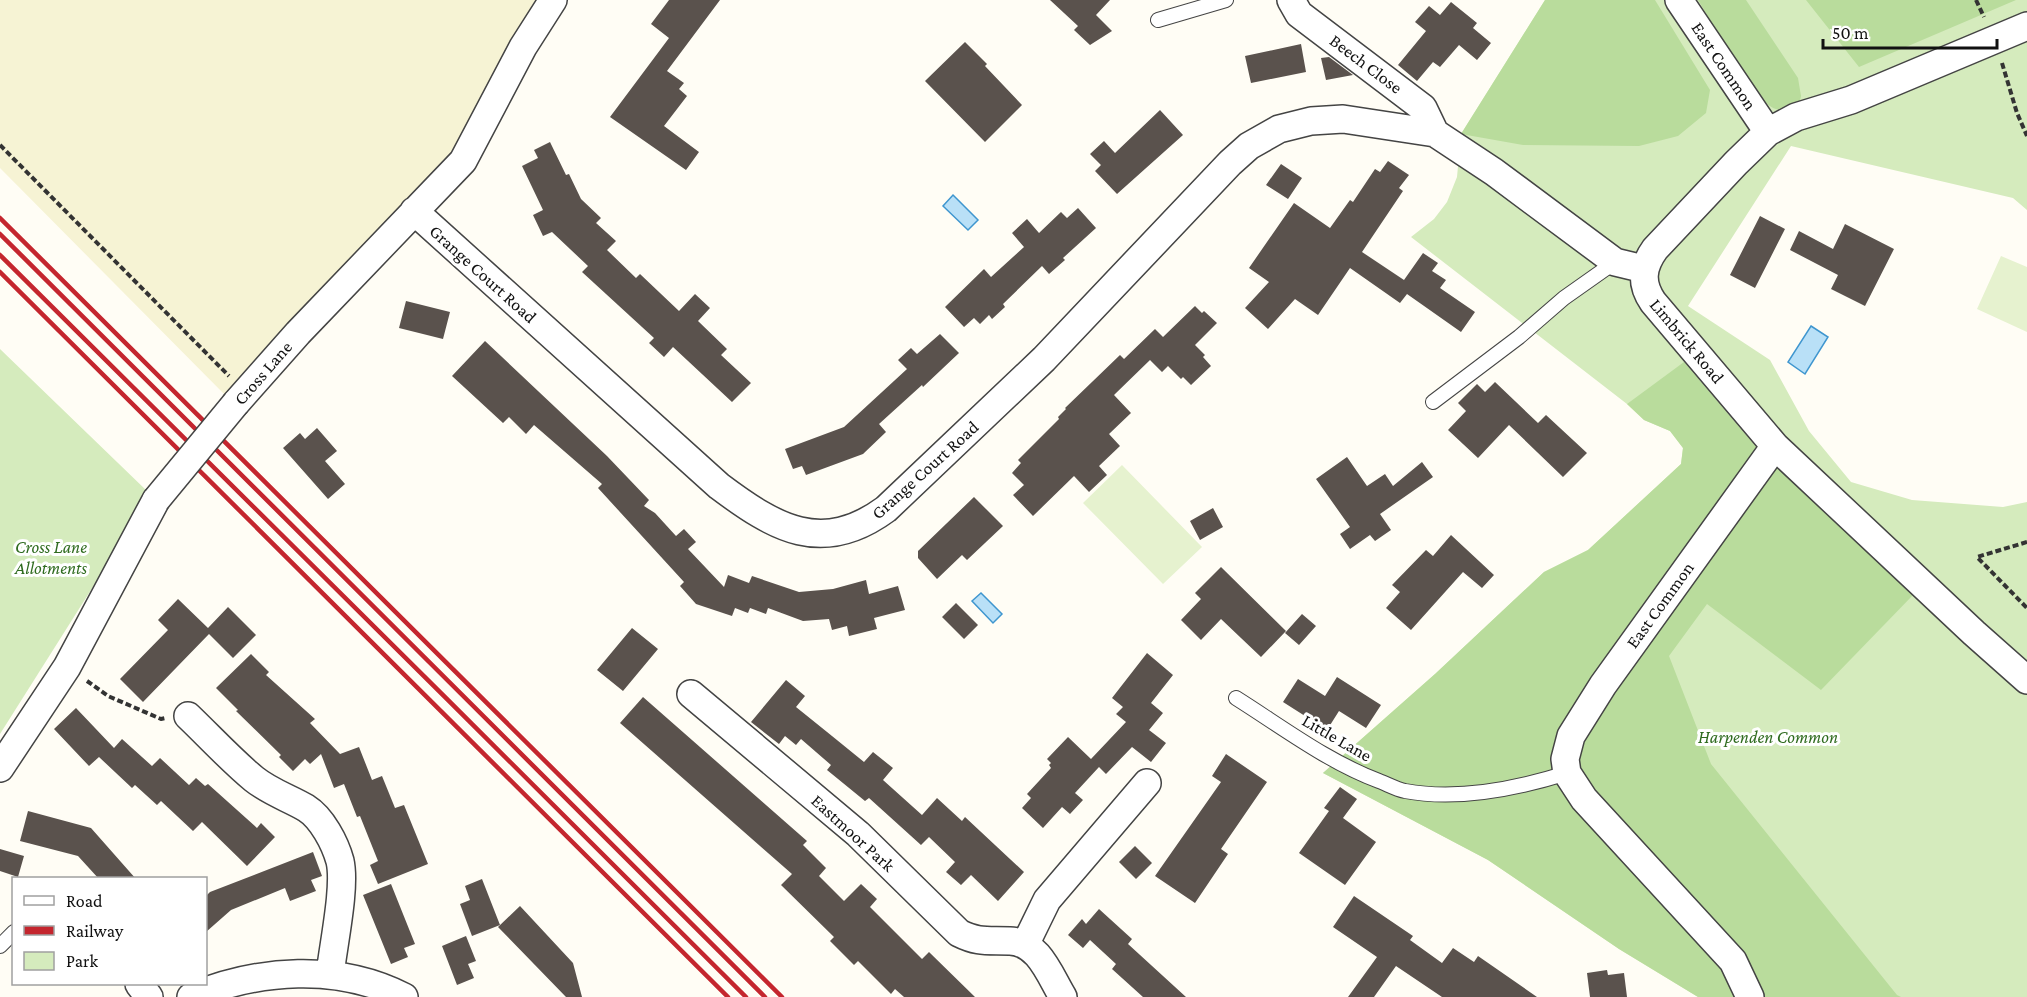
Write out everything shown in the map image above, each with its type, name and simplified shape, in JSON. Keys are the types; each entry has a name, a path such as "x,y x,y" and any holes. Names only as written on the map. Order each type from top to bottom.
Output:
{"street":[{"name":"Cross Lane","path":"0,768 67,667 156,500 234,391 298,333 463,160 523,47 554,0"},
{"name":"Beech Close","path":"1291,0 1299,14 1423,108 1435,133"},
{"name":"East Common","path":"1679,0 1768,132"},
{"path":"1435,133 1494,172 1615,262 1644,269 1655,249 1768,132 1796,117 1851,100 2027,26"},
{"name":"Grange Court Road","path":"414,211 719,486 755,513 782,525 809,534 829,533 869,521 886,509 1044,359 1230,163 1250,146 1279,129 1311,121 1343,119 1435,133"},
{"name":"Limbrick Road","path":"1644,269 1645,288 1653,302 1775,446 2027,680"},
{"name":"East Common","path":"1568,772 1565,759 1570,736 1597,693 1775,446"},
{"name":"Eastmoor Park","path":"691,694 858,834 959,933 984,942 1012,941 1025,945"},
{"path":"188,716 267,789 309,810 320,822 332,843 340,862 341,879 330,975"},
{"path":"1568,772 1584,799 1733,961 1750,997"},
{"path":"1063,997 1042,960 1025,945 1047,900 1147,783"},
{"path":"191,997 222,985 281,974 330,975 366,982 404,997"},
{"path":"140,985 149,997"}],"lane":[{"path":"1158,20 1226,0"},
{"path":"1433,402 1519,337 1564,298 1615,262"},
{"name":"Little Lane","path":"1236,698 1351,771 1404,791 1455,795 1494,791 1545,780 1568,772"},
{"path":"0,946 12,934"}],"path":[{"path":"1976,0 1995,39 2017,113 2027,136"},
{"path":"0,145 234,391"},
{"path":"2027,542 1977,557 2027,608"},
{"path":"67,667 108,696 161,719 188,716"}],"shaded area":[{"path":"0,0 536,0 460,143 415,195 317,293 228,398 0,168"}],"green space":[{"name":"Harpenden Common","path":"1545,0 2027,0 2027,210 2013,198 1791,146 1688,306 1770,360 1809,431 1851,482 1912,500 2003,507 2027,502 2027,997 1698,997 1619,949 1488,860 1323,773 1435,674 1544,572 1588,550 1681,464 1683,448 1670,431 1644,420 1627,404 1411,237 1434,219 1447,202 1457,177 1461,134"},
{"path":"1545,0 1655,0 1710,90 1706,113 1678,136 1639,146 1523,145 1461,134"},
{"path":"1698,0 1746,0 1798,78 1801,96 1799,105 1791,109 1776,109 1756,93"},
{"path":"1806,0 2016,0 1859,67"},
{"path":"2001,256 2027,267 2027,332 1977,309"},
{"name":"Cross Lane Allotments","path":"0,349 147,491 120,544 0,734"},
{"path":"1684,362 1762,454 1914,594 1821,690 1707,604 1669,656 1711,764 1897,995 1901,997 1698,997 1619,949 1488,860 1323,773 1435,674 1544,572 1588,550 1681,464 1683,448 1670,431 1644,420 1627,404"},
{"path":"1122,465 1202,547 1163,584 1083,503"}],"water":[{"path":"953,195 978,220 968,230 943,206"},
{"path":"1811,326 1828,337 1805,374 1788,362"},
{"path":"981,593 1002,614 993,623 972,601"}],"building":[{"path":"669,0 720,0 667,71 684,83 679,89 687,96 664,126 699,152 686,170 610,117 669,38 651,24"},
{"path":"1050,0 1110,0 1096,15 1112,31 1090,45 1074,30 1078,26"},
{"path":"1451,2 1477,23 1473,28 1491,43 1477,60 1459,45 1440,67 1433,62 1417,81 1398,65 1426,31 1415,22 1429,6 1440,15"},
{"path":"965,42 1022,105 985,142 925,81"},
{"path":"1301,44 1306,72 1251,83 1245,56"},
{"path":"1329,57 1353,75 1326,80 1321,58"},
{"path":"1160,110 1183,135 1117,194 1095,171 1101,165 1090,154 1104,141 1115,153"},
{"path":"550,142 581,199 601,218 596,223 616,241 607,250 636,278 640,274 679,311 695,294 710,308 698,321 727,349 721,355 751,383 732,402 673,347 664,357 649,343 654,338 582,272 588,266 552,232 543,236 533,215 543,210 522,166 538,158 534,150"},
{"path":"1388,161 1409,175 1399,188 1403,191 1362,252 1404,280 1423,253 1438,263 1432,271 1446,280 1440,288 1475,312 1461,332 1407,294 1400,303 1350,268 1318,315 1295,299 1268,329 1245,308 1269,282 1249,268 1294,203 1330,228 1350,200 1353,202 1375,169 1380,172"},
{"path":"1281,164 1302,178 1288,199 1266,185"},
{"path":"1078,208 1096,228 1049,274 1042,266 1003,304 1005,307 992,319 989,315 980,324 974,318 964,327 945,307 984,269 991,277 1024,247 1012,233 1027,219 1039,233 1061,212 1067,218"},
{"path":"1760,216 1785,229 1755,288 1730,275"},
{"path":"1845,224 1894,249 1865,306 1831,289 1838,275 1790,250 1799,231 1833,249"},
{"path":"406,301 450,312 443,339 399,328"},
{"path":"1195,306 1217,323 1195,345 1205,355 1203,357 1211,366 1191,385 1168,366 1162,372 1150,360 1114,395 1131,413 1109,434 1120,446 1099,466 1107,475 1089,492 1074,476 1033,516 1013,495 1024,485 1012,473 1021,463 1018,460 1059,419 1058,417 1065,408 1120,355 1124,359 1155,329 1163,337"},
{"path":"940,334 959,353 879,424 886,432 863,454 806,475 802,466 793,469 785,449 844,427 907,369 898,360 911,348 917,354"},
{"path":"485,341 607,456 649,500 644,506 655,513 676,536 684,529 696,542 688,549 724,587 728,575 749,583 752,576 799,592 833,589 866,580 869,594 898,586 905,610 874,618 877,629 849,636 847,626 832,630 829,619 803,621 768,608 766,614 750,608 748,613 735,608 732,616 696,604 680,586 684,582 598,488 602,484 534,425 526,434 509,417 503,423 452,376"},
{"path":"1495,382 1538,423 1546,415 1587,453 1563,477 1509,425 1478,458 1448,430 1466,411 1458,403 1477,384 1485,392"},
{"path":"317,428 337,451 325,461 345,484 328,499 283,448 300,433 305,439"},
{"path":"1347,457 1367,486 1385,474 1393,486 1422,462 1433,477 1380,514 1391,530 1375,541 1370,535 1350,549 1340,534 1350,527 1316,479"},
{"path":"974,497 1003,526 967,560 962,555 937,579 918,558 918,551"},
{"path":"1213,508 1223,527 1200,540 1190,521"},
{"path":"1451,535 1494,575 1482,588 1463,572 1411,630 1386,608 1400,592 1392,585 1426,550 1433,556"},
{"path":"1221,567 1286,631 1261,657 1221,619 1201,640 1181,620 1201,599 1195,593"},
{"path":"178,599 208,628 228,607 256,635 233,658 209,634 143,702 120,679 168,630 158,620"},
{"path":"956,603 978,625 964,639 942,617"},
{"path":"1302,614 1316,626 1299,645 1285,633"},
{"path":"632,628 658,649 623,691 597,670"},
{"path":"1147,653 1173,675 1151,703 1163,713 1149,730 1166,743 1151,762 1132,747 1106,774 1099,767 1075,793 1083,800 1070,814 1062,807 1043,828 1022,808 1031,798 1027,794 1051,768 1049,765 1051,763 1047,759 1068,737 1091,759 1126,722 1116,714 1123,707 1112,698"},
{"path":"251,654 269,672 266,675 315,719 310,723 340,754 359,747 372,780 382,776 395,808 404,805 428,864 378,884 370,865 378,861 360,816 357,817 344,784 334,788 321,754 310,764 305,759 293,771 279,757 281,755 216,688"},
{"path":"1337,677 1381,705 1366,728 1339,711 1327,730 1283,702 1298,679 1325,696"},
{"path":"786,680 805,696 796,707 864,762 873,752 893,768 883,780 922,815 937,798 962,821 965,817 1024,872 998,901 971,875 961,885 946,872 955,862 929,837 921,845 869,798 865,801 827,770 831,765 801,739 796,745 785,736 779,744 751,722"},
{"path":"643,697 807,841 803,845 826,868 819,876 844,901 861,884 877,899 870,907 922,959 929,952 975,997 904,997 895,989 891,994 858,961 854,965 830,941 834,937 781,885 792,874 620,723"},
{"path":"76,708 114,748 122,739 152,766 160,758 189,785 196,778 205,786 208,784 257,828 261,823 275,837 247,866 202,822 193,831 161,801 157,805 135,785 132,788 99,757 89,766 54,729"},
{"path":"1226,754 1267,782 1221,849 1228,854 1195,903 1155,876 1221,782 1212,776"},
{"path":"1340,787 1357,799 1343,818 1376,842 1345,885 1299,853 1329,811 1324,808"},
{"path":"28,811 91,828 134,877 97,877 78,856 20,841"},
{"path":"1135,846 1152,863 1136,879 1119,862"},
{"path":"0,849 24,856 18,877 0,871"},
{"path":"313,852 322,876 311,880 316,891 290,901 285,888 231,910 207,931 207,895"},
{"path":"482,879 500,925 472,936 460,904 470,900 465,886"},
{"path":"391,884 415,944 404,948 408,957 391,964 363,895"},
{"path":"1354,896 1413,936 1410,940 1442,963 1453,948 1474,962 1478,956 1537,997 1442,997 1396,966 1374,997 1348,997 1377,957 1333,927"},
{"path":"520,906 573,963 582,997 566,997 498,927"},
{"path":"1099,909 1132,939 1128,944 1186,997 1143,997 1112,969 1116,964 1090,940 1083,948 1068,935 1082,919 1086,924"},
{"path":"466,936 476,961 468,964 474,978 457,985 442,946"},
{"path":"1607,970 1608,975 1624,973 1627,997 1590,997 1587,973"}],"railway":[{"path":"0,218 782,997"},
{"path":"0,234 765,997"},
{"path":"0,255 746,997"},
{"path":"0,272 728,997"}]}
